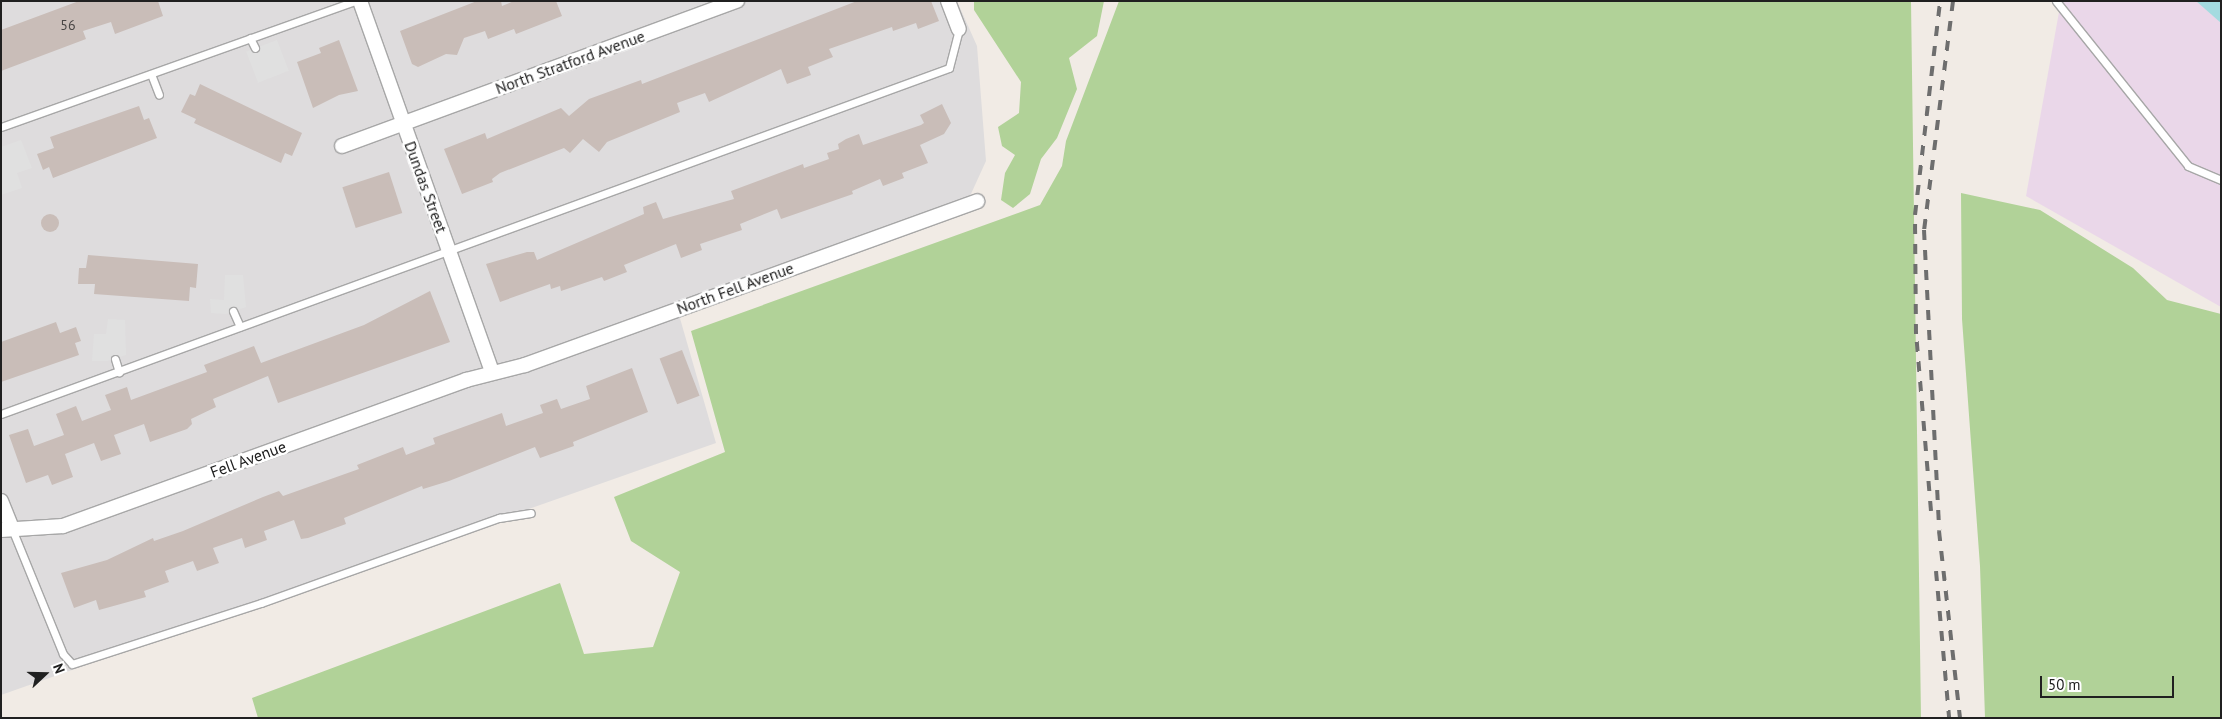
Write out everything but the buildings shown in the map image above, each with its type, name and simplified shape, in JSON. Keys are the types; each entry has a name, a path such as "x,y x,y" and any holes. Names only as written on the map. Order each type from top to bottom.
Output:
{"street":[{"name":"Dundas Street","path":"360,1 492,372"},
{"name":"North Stratford Avenue","path":"342,146 737,1"},
{"path":"948,1 959,29"},
{"name":"North Fell Avenue","path":"492,372 525,365 977,201"},
{"name":"Fell Avenue","path":"7,529 63,526 492,372"},
{"path":"1,501 7,529"}],"lane":[{"path":"1,127 354,1"},
{"path":"2056,1 2188,166 2221,180"},
{"path":"1,414 949,68 959,29"},
{"path":"250,38 254,48"},
{"path":"151,74 159,96"},
{"path":"233,311 240,328"},
{"path":"114,359 119,372"},
{"path":"7,529 63,654 72,664 234,612 499,518 531,512"}],"shaded area":[{"path":"1,1 957,1 977,46 986,161 965,207 677,308 716,443 1,695"},
{"path":"2061,1 2221,1 2221,307 2026,196"},
{"path":"277,40 289,71 258,83 246,52"},
{"path":"21,140 32,168 17,173 22,188 1,195 1,147"},
{"path":"225,275 243,275 246,307 226,314 211,313 210,299 224,300"},
{"path":"108,319 125,320 126,355 107,361 92,361 94,334 106,334"}],"green space":[{"path":"974,1 1104,1 1097,36 1069,58 1077,89 1057,138 1041,159 1030,194 1013,208 1001,200 1005,173 1015,155 1002,146 998,127 1019,113 1021,82 974,10"},
{"path":"1119,1 1911,1 1921,718 258,718 252,698 560,583 584,654 653,647 680,572 631,541 614,497 725,452 691,331 1040,205 1062,166 1066,141"},
{"path":"1961,193 2040,210 2133,268 2167,300 2221,314 2221,718 1985,718 1980,566 1962,319"}],"water":[{"path":"2196,1 2221,1 2221,23"}],"railway":[{"path":"1931,511 1916,334 1915,215 1940,1"},
{"path":"1953,1 1924,230 1939,531 1960,718"},
{"path":"1936,571 1949,718"}]}
